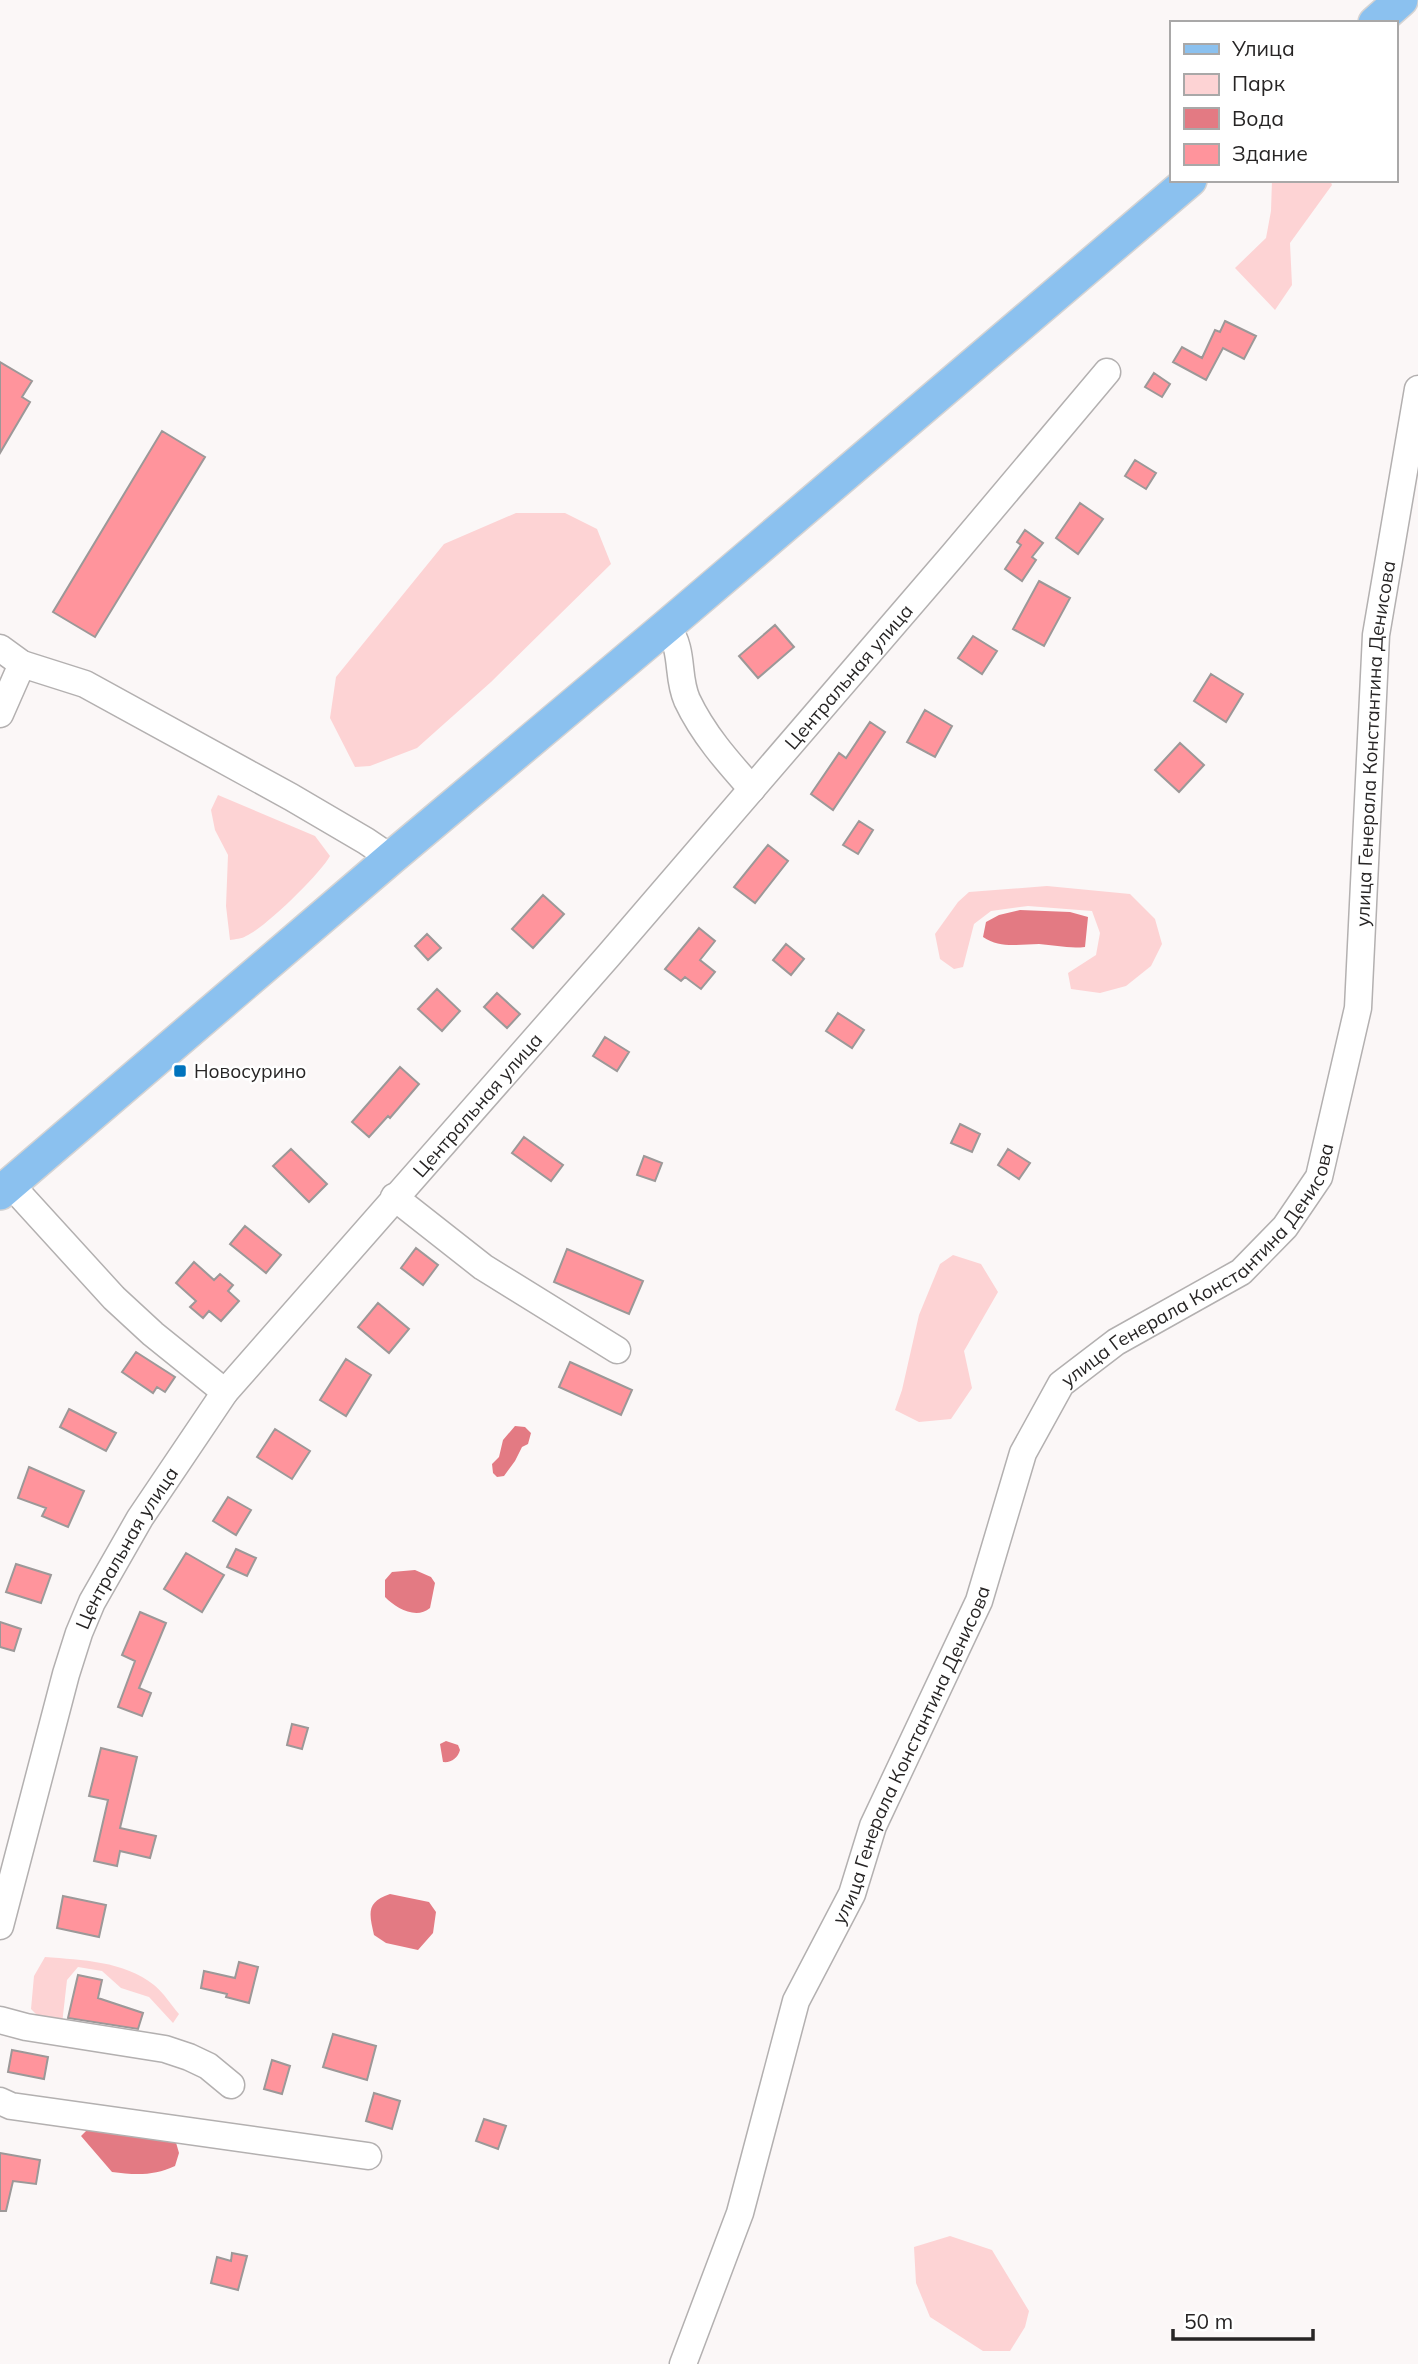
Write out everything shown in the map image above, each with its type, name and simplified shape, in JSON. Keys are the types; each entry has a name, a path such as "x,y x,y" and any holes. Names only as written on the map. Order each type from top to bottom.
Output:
{"main road":[{"path":"1378,21 1404,0"},
{"path":"5,1189 1188,182"}],"street":[{"path":"1404,0 1418,13"},
{"name":"Центральная улица","path":"0,1926 66,1674 92,1602 140,1518 225,1392 609,955 1107,372"},
{"name":"улица Генерала Константина Денисова","path":"683,2364 740,2213 796,2001 852,1895 873,1826 979,1601 1023,1453 1061,1384 1115,1342 1241,1272 1285,1227 1319,1177 1358,1008 1376,635 1418,389"},
{"path":"667,626 676,639 686,697 712,744 751,789"},
{"path":"0,648 22,664 85,684 291,797 391,858"},
{"path":"0,714 22,664"},
{"path":"5,1189 153,1334 225,1392"},
{"path":"394,1197 483,1267 617,1350"},
{"path":"0,2020 26,2027 165,2049 208,2066 230,2085"},
{"path":"0,2101 11,2106 368,2156"}],"green space":[{"path":"1272,182 1331,182 1332,185 1290,243 1292,285 1275,310 1235,268 1266,238 1271,211"},
{"path":"516,513 565,513 597,529 611,564 491,682 417,748 370,766 355,767 330,718 336,677 444,544"},
{"path":"218,795 315,836 330,856 304,887 266,923 244,937 230,940 226,906 228,855 215,830 211,810"},
{"path":"1047,886 1130,894 1155,919 1162,944 1151,966 1126,986 1100,993 1071,989 1068,973 1096,955 1100,933 1092,911 1028,906 991,911 974,924 963,967 954,969 940,959 935,934 958,902 969,892"},
{"path":"953,1255 981,1264 998,1292 964,1351 972,1388 951,1419 919,1422 895,1410 919,1315 940,1264"},
{"path":"45,1957 102,1963 130,1971 154,1985 179,2014 173,2023 149,1997 121,1988 102,1971 78,1967 67,1980 62,2024 44,2022 31,2009 34,1976"},
{"path":"950,2236 992,2250 1029,2311 1025,2327 1010,2351 983,2351 930,2317 916,2283 914,2247"}],"water":[{"path":"1020,910 1070,912 1088,917 1085,947 1003,944 983,937 986,922 999,915"},
{"path":"515,1426 525,1427 531,1433 528,1444 522,1447 504,1476 497,1477 493,1473 492,1464 499,1457 503,1440"},
{"path":"415,1570 431,1577 435,1583 430,1608 419,1613 406,1611 385,1597 385,1580 392,1572"},
{"path":"446,1741 458,1745 460,1750 454,1759 443,1762 440,1744"},
{"path":"390,1894 429,1902 436,1912 433,1933 418,1950 386,1943 374,1935 371,1909 382,1897"},
{"path":"97,2126 175,2139 179,2153 175,2166 144,2174 112,2172 81,2136"}],"building":[{"path":"1225,321 1256,336 1244,359 1223,348 1206,380 1173,362 1182,347 1202,358 1215,330 1220,332"},
{"path":"0,362 32,381 22,397 30,402 0,453"},
{"path":"1154,373 1170,384 1162,397 1145,387"},
{"path":"162,431 205,457 95,637 53,612"},
{"path":"1135,460 1156,473 1146,489 1125,476"},
{"path":"1080,503 1103,519 1078,554 1056,538"},
{"path":"1025,530 1043,543 1032,557 1036,560 1022,581 1005,569 1021,545 1017,542"},
{"path":"1039,581 1070,598 1044,646 1013,629"},
{"path":"775,625 794,647 758,678 739,656"},
{"path":"973,636 997,651 982,674 958,658"},
{"path":"1211,674 1243,694 1226,722 1194,701"},
{"path":"925,710 952,726 935,757 907,742"},
{"path":"870,722 885,732 833,810 811,794 839,753 846,758"},
{"path":"1180,743 1204,765 1179,792 1155,770"},
{"path":"859,821 873,830 858,854 843,845"},
{"path":"768,845 788,861 755,903 734,887"},
{"path":"543,895 564,914 533,948 512,929"},
{"path":"699,928 715,941 700,960 715,972 701,989 685,977 681,981 665,969"},
{"path":"427,934 441,948 428,960 415,946"},
{"path":"786,944 804,959 791,975 773,960"},
{"path":"437,989 460,1011 442,1031 418,1009"},
{"path":"497,993 520,1014 507,1028 484,1007"},
{"path":"838,1013 864,1030 852,1048 826,1031"},
{"path":"605,1037 629,1052 617,1071 593,1056"},
{"path":"400,1067 419,1084 390,1118 388,1116 369,1137 352,1122"},
{"path":"960,1124 980,1134 972,1152 951,1143"},
{"path":"524,1137 563,1165 551,1181 512,1153"},
{"path":"291,1149 327,1184 309,1202 273,1166"},
{"path":"1008,1149 1030,1163 1019,1179 998,1165"},
{"path":"644,1156 662,1163 655,1181 637,1175"},
{"path":"245,1226 281,1255 266,1273 230,1244"},
{"path":"416,1248 438,1265 423,1285 401,1268"},
{"path":"567,1249 643,1281 629,1314 554,1282"},
{"path":"194,1262 214,1280 220,1274 233,1285 228,1291 239,1301 221,1321 209,1311 203,1318 190,1307 196,1301 176,1283"},
{"path":"378,1303 409,1329 389,1353 358,1327"},
{"path":"136,1352 175,1377 165,1392 157,1387 153,1393 122,1372"},
{"path":"346,1359 371,1375 346,1416 320,1400"},
{"path":"570,1362 632,1390 621,1415 559,1387"},
{"path":"69,1409 116,1433 106,1451 60,1427"},
{"path":"275,1429 310,1451 292,1479 257,1457"},
{"path":"29,1467 84,1491 68,1527 42,1516 46,1508 18,1498"},
{"path":"228,1497 251,1510 236,1535 213,1521"},
{"path":"236,1549 256,1558 247,1576 227,1567"},
{"path":"186,1553 224,1575 202,1612 164,1589"},
{"path":"16,1564 51,1575 41,1603 6,1592"},
{"path":"140,1612 166,1623 139,1688 151,1693 142,1716 118,1707 135,1661 122,1655"},
{"path":"0,1622 21,1629 14,1651 0,1647"},
{"path":"292,1724 308,1728 302,1749 287,1745"},
{"path":"101,1748 137,1757 120,1828 156,1836 150,1858 120,1851 117,1866 94,1861 108,1800 89,1796"},
{"path":"63,1896 106,1905 99,1937 57,1928"},
{"path":"239,1962 258,1967 249,2003 201,1988 204,1971 235,1978"},
{"path":"78,1975 102,1980 98,1998 143,2013 138,2029 68,2018"},
{"path":"333,2034 376,2046 367,2080 323,2067"},
{"path":"12,2050 48,2057 44,2079 8,2072"},
{"path":"272,2060 290,2066 282,2094 264,2089"},
{"path":"374,2093 400,2101 392,2129 366,2121"},
{"path":"484,2119 506,2126 498,2149 476,2141"},
{"path":"0,2153 40,2160 36,2184 13,2181 6,2211 0,2211"},
{"path":"232,2253 247,2256 238,2290 211,2283 217,2257 231,2261"}],"place":[{"name":"Новосурино","path":"180,1071"}]}
